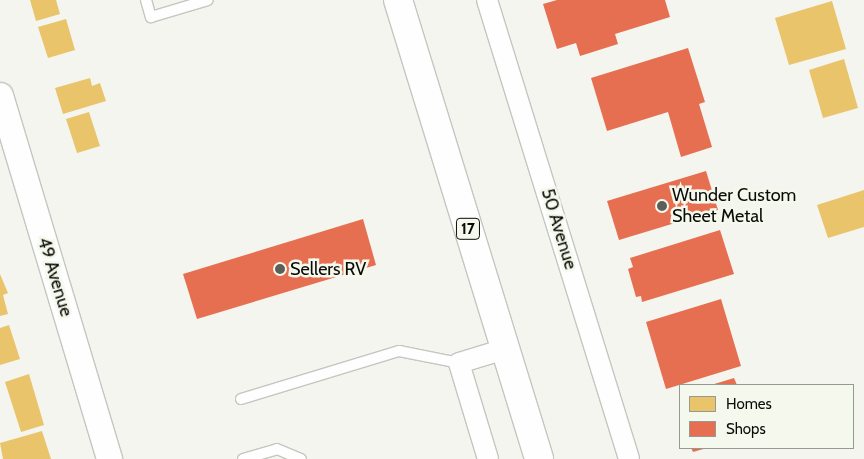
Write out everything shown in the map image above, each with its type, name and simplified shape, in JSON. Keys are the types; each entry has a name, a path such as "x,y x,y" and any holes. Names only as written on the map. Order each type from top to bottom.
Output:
{"main road":[{"name":"17","path":"398,0 539,459"}],"street":[{"name":"50 Avenue","path":"488,0 629,459"},
{"name":"49 Avenue","path":"0,96 110,459"},
{"path":"488,459 460,363 505,349"}],"lane":[{"path":"146,0 151,17 208,0"},
{"path":"241,398 399,351 460,363"},
{"path":"243,459 277,449 301,459"}],"building: Homes":[{"path":"30,0 56,0 60,14 36,21"},
{"path":"832,1 846,49 789,65 775,18"},
{"path":"66,19 75,50 48,58 38,27"},
{"path":"844,59 858,108 823,118 809,70"},
{"path":"90,78 92,86 100,83 106,101 63,114 55,88"},
{"path":"89,112 100,146 77,153 66,119"},
{"path":"864,190 864,227 828,238 817,205"},
{"path":"0,274 8,293 3,295 8,314 0,316"},
{"path":"9,325 20,359 0,365 0,328"},
{"path":"29,374 44,425 21,432 5,382"},
{"path":"42,431 51,459 3,459 0,443"}],"building: Shops":[{"path":"557,0 665,0 670,17 615,34 618,44 580,56 576,43 557,49 543,4"},
{"path":"688,48 705,102 699,104 712,147 681,157 668,112 607,131 591,78"},
{"name":"Wunder Custom Sheet Metal","path":"706,171 718,210 619,240 607,201"},
{"name":"Sellers RV","path":"363,219 376,265 197,319 183,274"},
{"path":"720,230 734,274 642,302 641,296 636,297 628,269 633,267 630,258"},
{"path":"721,299 741,366 666,389 646,322"},
{"path":"734,378 737,384 714,384"},
{"path":"692,449 704,449 693,452"}],"place":[{"name":"Wunder Custom Sheet Metal","path":"662,206"},
{"name":"Sellers RV","path":"280,269"}]}
